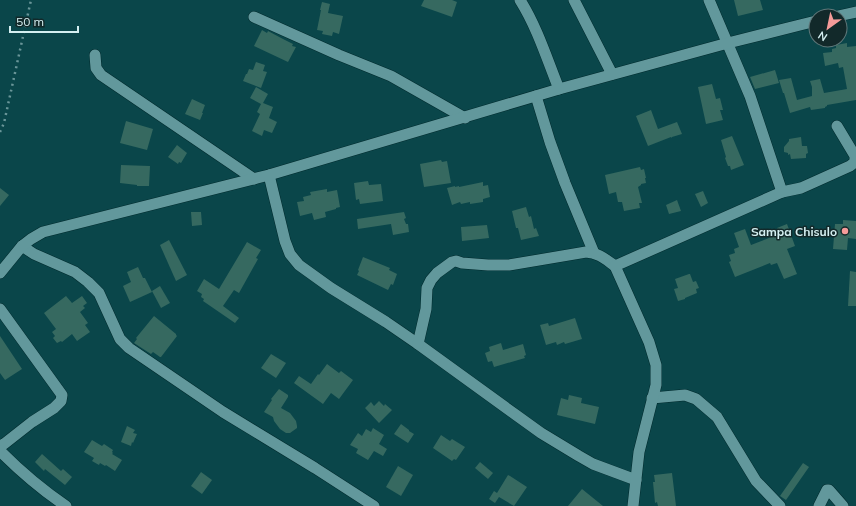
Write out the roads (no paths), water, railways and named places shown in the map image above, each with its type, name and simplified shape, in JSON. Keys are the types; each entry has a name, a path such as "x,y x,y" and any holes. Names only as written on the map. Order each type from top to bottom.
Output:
{"street":[{"path":"520,0 528,12 536,30 559,89"},
{"path":"574,0 612,74"},
{"path":"709,0 750,96 782,192"},
{"path":"254,17 339,55 391,76 465,118"},
{"path":"0,273 22,246 31,238 43,232 269,175 612,74 728,42 808,23"},
{"path":"95,55 96,68 101,75 254,179"},
{"path":"536,96 550,142 565,183 594,253"},
{"path":"615,266 782,192 801,188 850,166 855,162 855,156 837,126"},
{"path":"269,175 285,241 290,254 309,274 386,322 516,416 573,452 593,464 636,480"},
{"path":"22,246 34,254 75,272 88,282 99,293 120,339 129,348 223,412 374,506"},
{"path":"418,344 426,309 427,288 430,280 452,262 456,261 488,266 509,265 586,252 600,255 615,266 649,342 656,365 656,385 639,452 633,506"},
{"path":"0,309 62,395 61,401 54,408 32,422 0,446"},
{"path":"652,398 685,394 696,399 717,418 756,481 780,506"},
{"path":"0,451 16,467 51,496 66,506"},
{"path":"819,506 829,490 843,506"}],"railway":[{"path":"0,132 4,123 31,0"}],"place":[{"name":"Sampa Chisulo","path":"845,231"}]}
